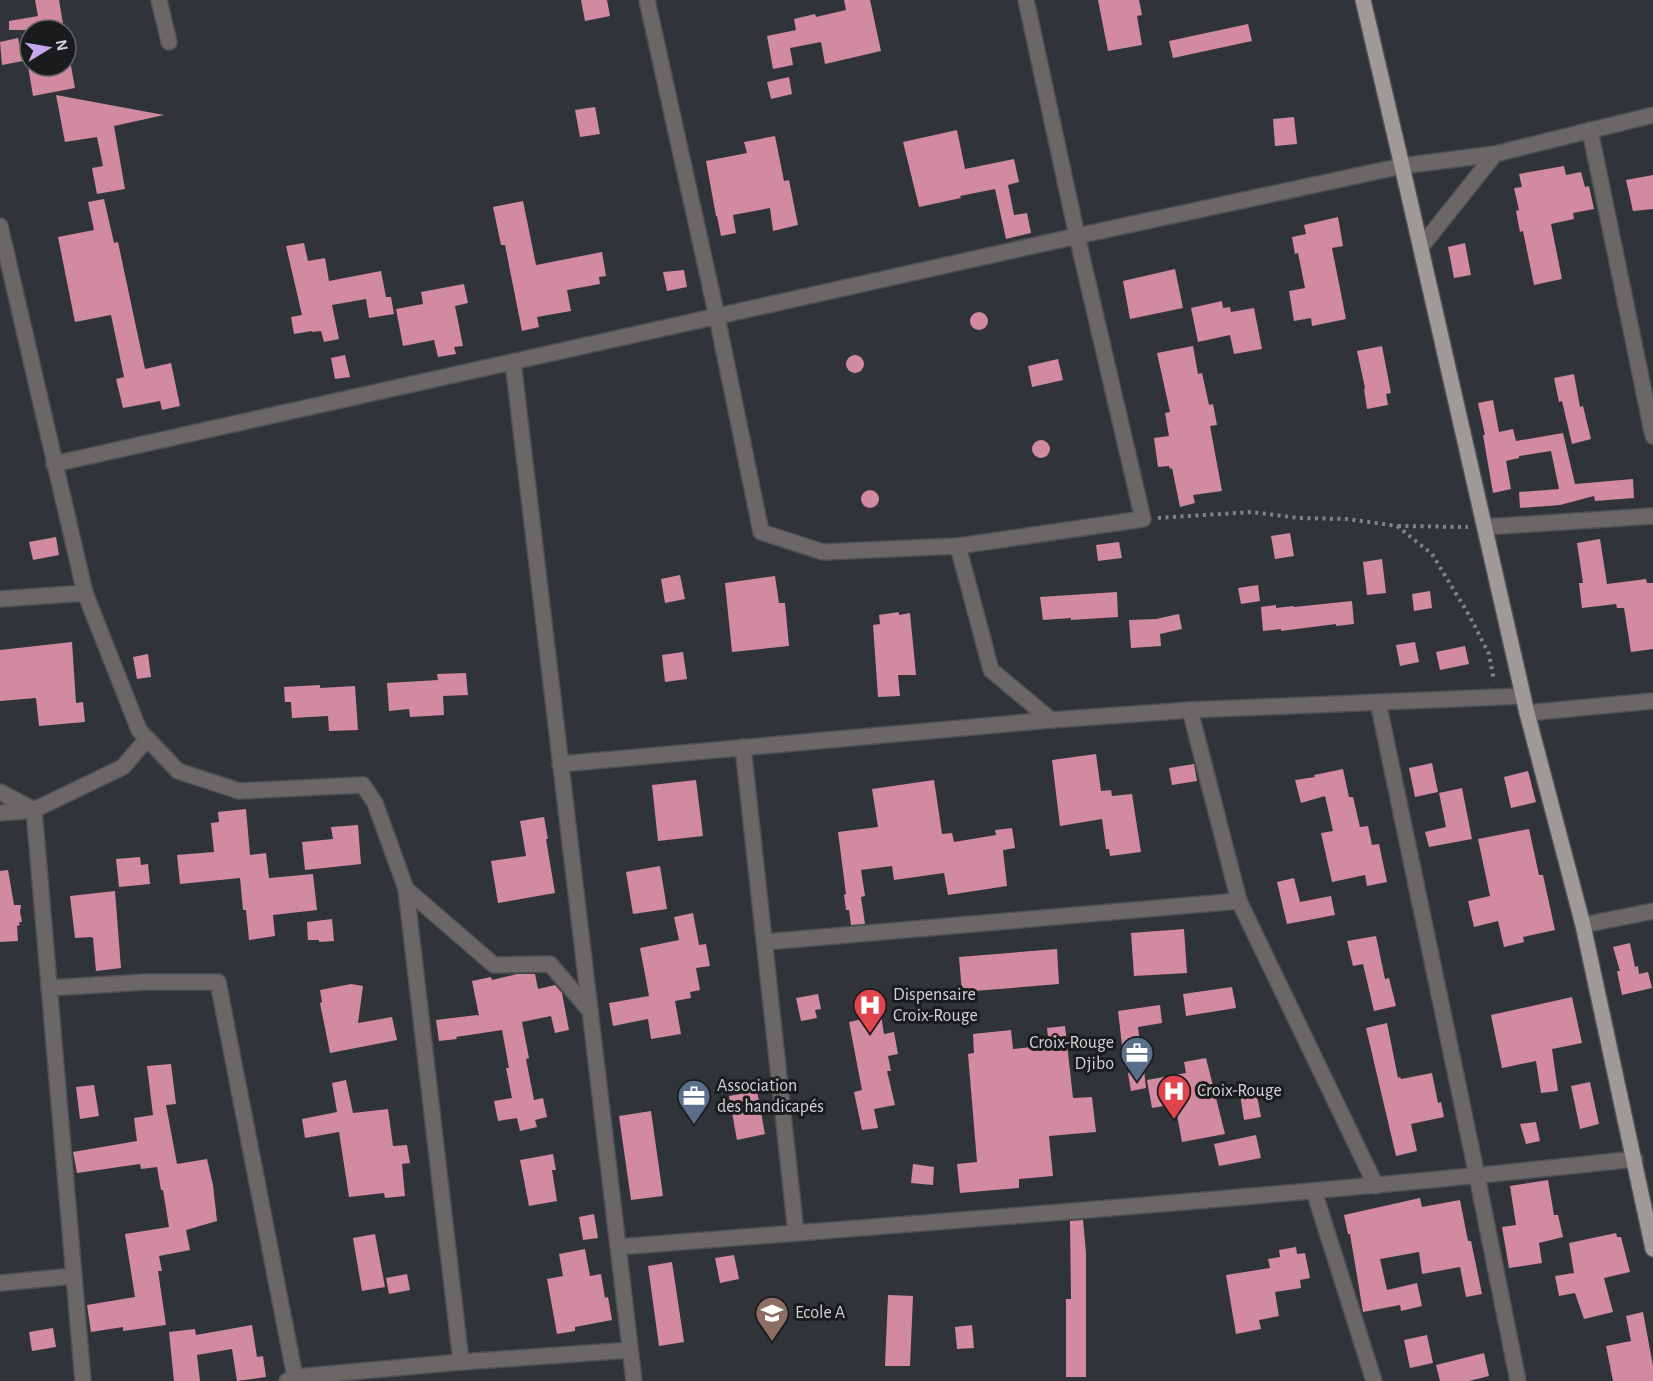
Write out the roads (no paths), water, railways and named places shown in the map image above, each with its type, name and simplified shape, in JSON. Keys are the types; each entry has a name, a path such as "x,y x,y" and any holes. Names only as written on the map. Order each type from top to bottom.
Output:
{"main road":[{"path":"1363,0 1527,713 1583,925 1653,1249"}],"street":[{"path":"159,0 169,42"},
{"path":"647,0 717,317 761,532 823,552 958,546 1143,519 1077,236 1026,0"},
{"path":"54,464 1077,236 1402,166 1495,154 1653,115"},
{"path":"1590,130 1653,436"},
{"path":"1421,248 1495,154"},
{"path":"0,226 85,593 139,730 178,771 239,791 363,785 375,803 405,889 461,1362"},
{"path":"513,362 634,1381"},
{"path":"1485,527 1653,516"},
{"path":"958,546 991,670 1051,720"},
{"path":"0,599 85,593"},
{"path":"560,764 1051,720 1190,710 1523,696"},
{"path":"1527,713 1653,700"},
{"path":"1378,702 1518,1381"},
{"path":"1190,710 1239,901 1376,1185"},
{"path":"0,813 33,810 123,767 147,739"},
{"path":"743,747 796,1233"},
{"path":"0,792 33,810"},
{"path":"33,810 83,1381"},
{"path":"405,889 494,965 550,964 590,1011"},
{"path":"765,942 1239,901"},
{"path":"1583,925 1653,911"},
{"path":"49,988 145,982 218,982 291,1379 461,1362 630,1350"},
{"path":"618,1247 1314,1191 1635,1159"},
{"path":"1314,1191 1374,1381"},
{"path":"0,1282 74,1276"}],"place":[{"name":"Dispensaire Croix-Rouge","path":"870,1034"},
{"name":"Croix-Rouge Djibo","path":"1137,1082"},
{"name":"Croix-Rouge","path":"1174,1120"},
{"name":"Association des handicapés","path":"694,1125"},
{"name":"Ecole A","path":"772,1342"}]}
